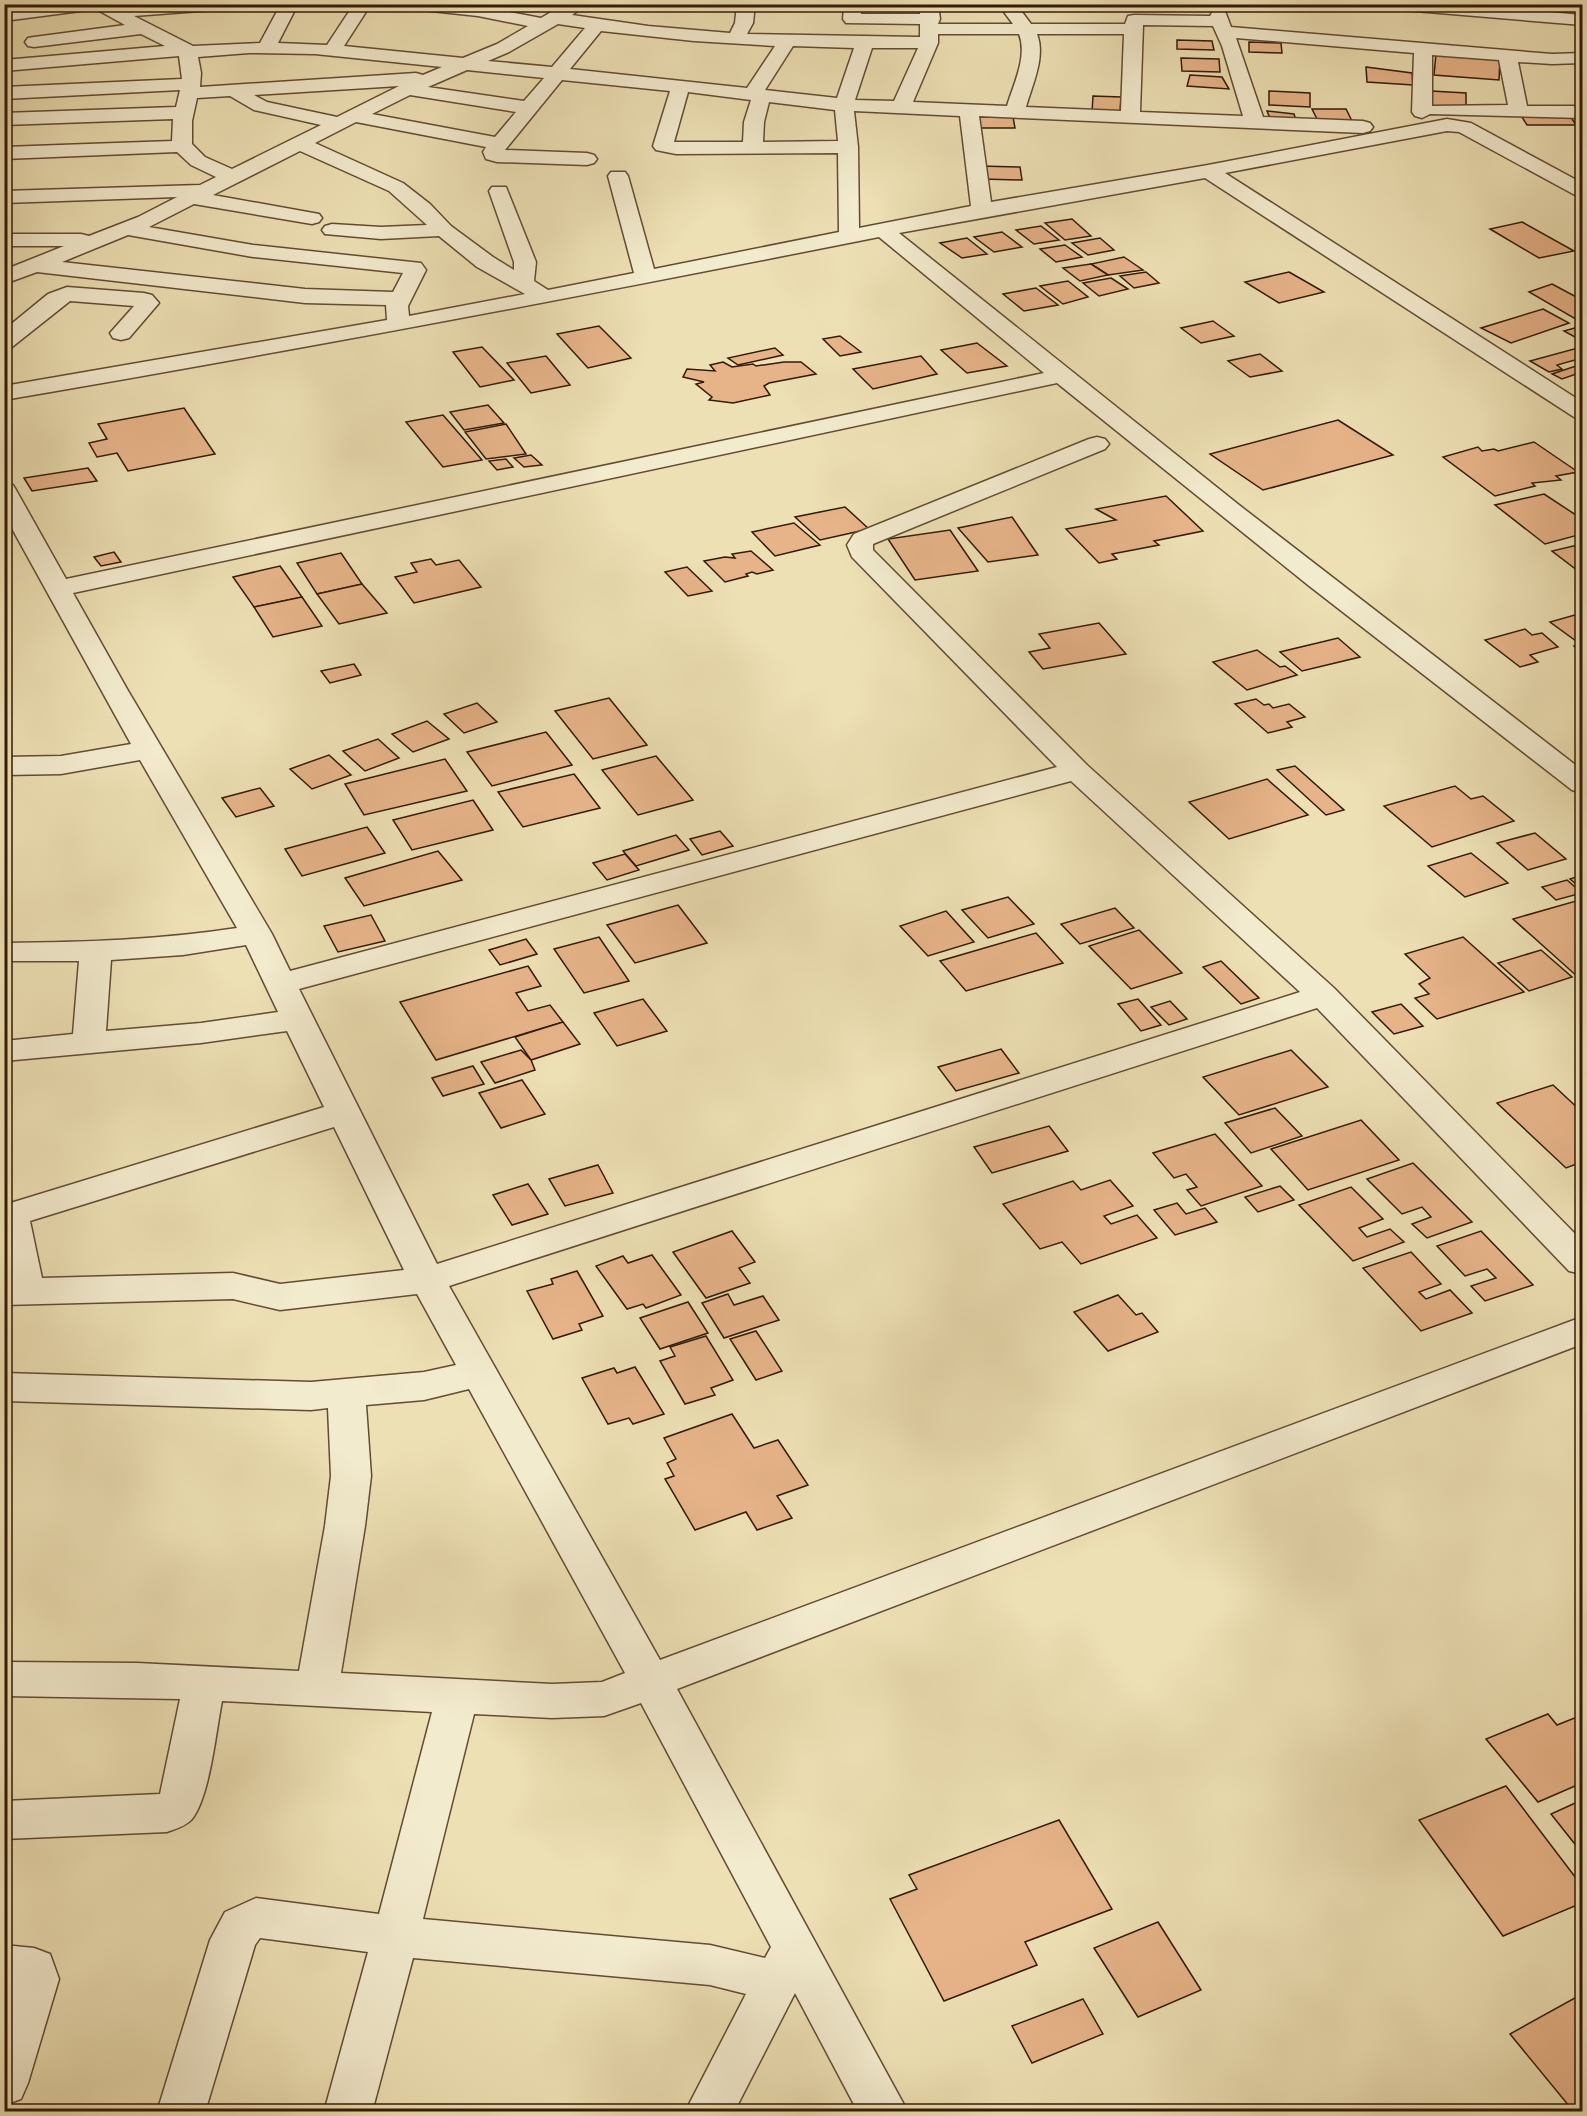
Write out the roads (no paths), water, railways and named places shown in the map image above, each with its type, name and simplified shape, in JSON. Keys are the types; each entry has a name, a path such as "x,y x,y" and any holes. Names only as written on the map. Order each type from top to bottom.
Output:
{"street":[{"path":"4,16 102,7 226,4"},
{"path":"216,50 235,4"},
{"path":"266,48 290,4"},
{"path":"332,51 363,4"},
{"path":"412,4 461,7 596,26 699,36 787,41 865,42 930,24"},
{"path":"4,278 127,229 407,89 503,48 579,4"},
{"path":"736,38 744,23 746,4"},
{"path":"849,4 853,6 852,19 1025,29 1134,29"},
{"path":"1006,4 1025,29 1031,44 1030,57 1015,113"},
{"path":"1391,4 1582,20"},
{"path":"102,7 187,51"},
{"path":"1221,19 1255,123"},
{"path":"1130,118 1134,29 1132,22 1138,20 1221,19 1423,48 1552,59 1582,53"},
{"path":"901,108 930,24"},
{"path":"587,159 498,156 493,155 493,152 596,26"},
{"path":"20,44 143,28"},
{"path":"699,36 682,60 673,85 663,146 676,148 848,147"},
{"path":"753,148 758,95 787,41"},
{"path":"849,236 848,147 844,105 865,42"},
{"path":"4,66 187,51 266,48 332,51 673,85 844,105 1130,118 1206,150 1582,412"},
{"path":"1422,112 1423,48"},
{"path":"182,146 182,113 191,88 187,51"},
{"path":"1508,55 1519,111"},
{"path":"121,56 130,86"},
{"path":"80,60 82,117"},
{"path":"4,93 130,86 231,90 430,78"},
{"path":"407,89 530,108"},
{"path":"231,90 261,106 499,144"},
{"path":"1206,150 1255,123 1368,133 1381,122 1440,110 1582,112"},
{"path":"969,111 982,210"},
{"path":"4,119 182,113"},
{"path":"4,393 545,297 982,210 1206,150 1457,125 1582,190"},
{"path":"299,143 396,187 423,208 444,230 485,262 545,297"},
{"path":"4,153 182,146 198,161 230,176"},
{"path":"618,176 646,277"},
{"path":"498,191 525,262 523,283"},
{"path":"4,197 197,193 312,218"},
{"path":"127,229 253,251 413,268 415,270 396,311 399,324"},
{"path":"332,230 390,233 444,230"},
{"path":"883,230 1060,376 1360,615 1582,784"},
{"path":"4,240 100,240"},
{"path":"35,265 305,296 400,299"},
{"path":"4,342 56,299 68,294 144,300 148,303 121,333"},
{"path":"58,588 1060,376"},
{"path":"1097,444 863,539 860,545 861,552 1077,771 1323,995 1582,1262"},
{"path":"4,490 14,529 58,588 256,934 428,1280 650,1680 786,1964 884,2112"},
{"path":"4,766 61,765 149,750"},
{"path":"280,984 1077,771"},
{"path":"4,952 96,951 183,945 256,934"},
{"path":"89,1045 96,951"},
{"path":"343,1112 8,1216 15,1292 233,1286 280,1297 428,1280 1323,995"},
{"path":"4,1051 235,1030 298,1019"},
{"path":"4,1679 205,1683 552,1701 604,1699 1579,1336"},
{"path":"4,1387 300,1396 424,1386 480,1373"},
{"path":"317,1688 345,1526 351,1476 346,1393"},
{"path":"4,1820 167,1814 176,1807 182,1794 205,1683"},
{"path":"348,2112 396,1936 457,1696"},
{"path":"181,2112 233,1940 241,1926 256,1918 593,1957 710,1965 786,1964"},
{"path":"709,2112 786,1964"},
{"path":"4,1965 34,1968 36,1979 4,2083"}]}
